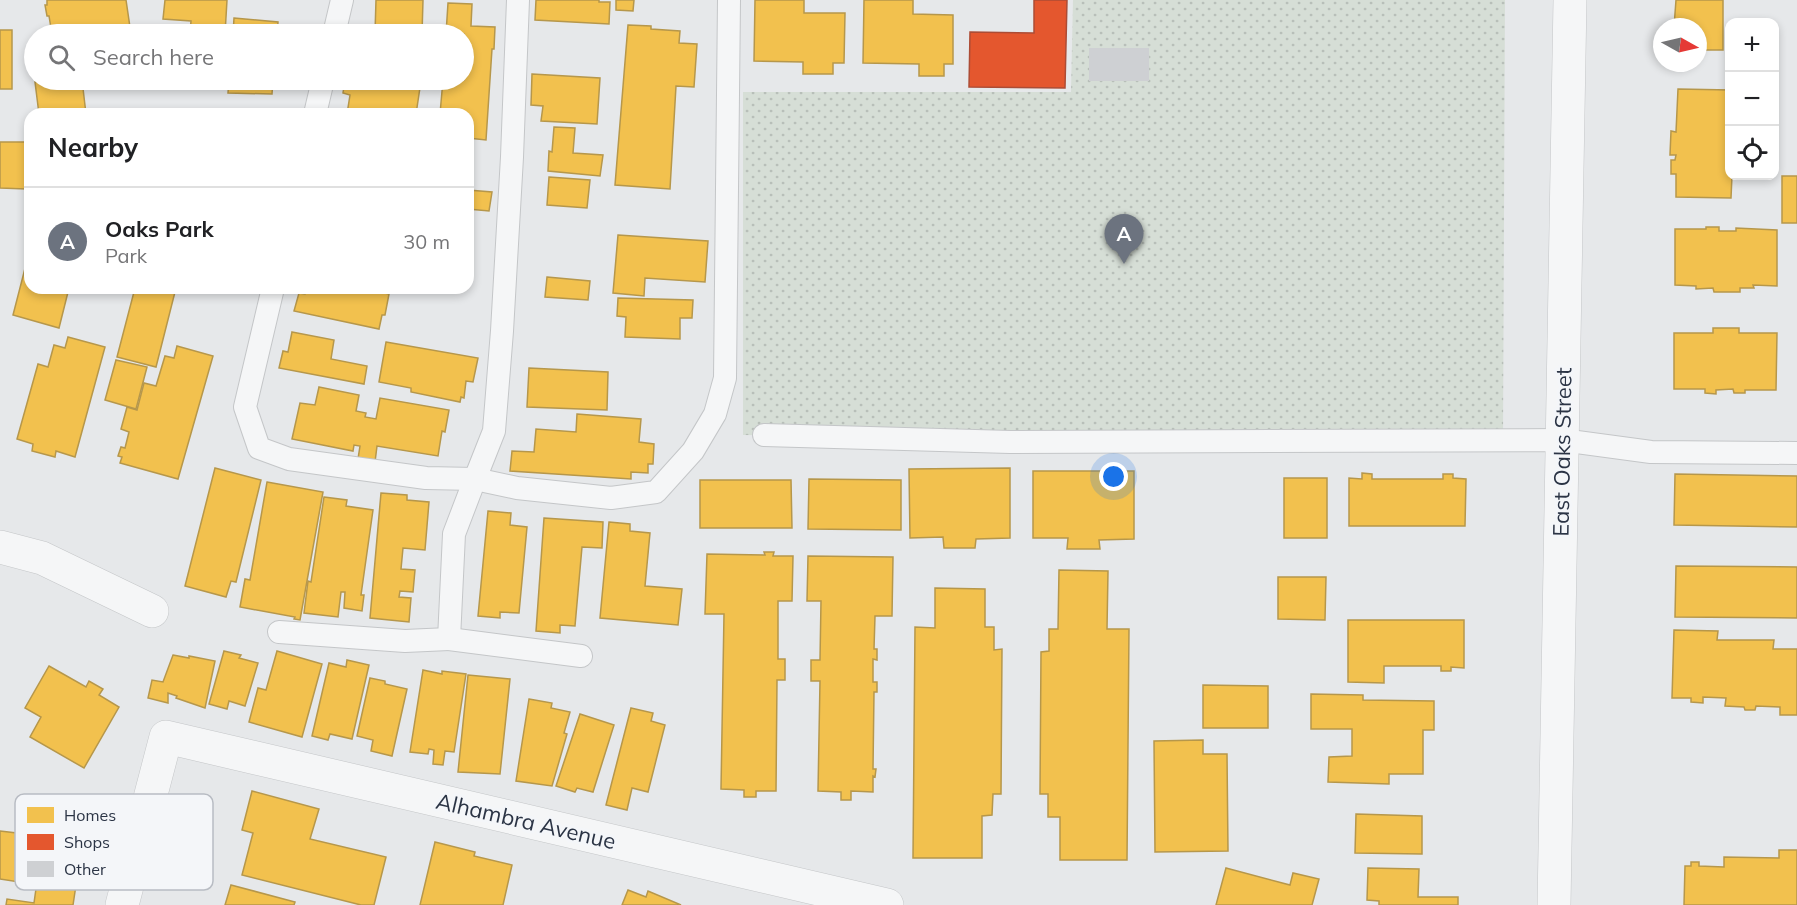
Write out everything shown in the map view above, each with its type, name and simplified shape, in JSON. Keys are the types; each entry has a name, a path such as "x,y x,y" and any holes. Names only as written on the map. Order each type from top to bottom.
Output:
{"street":[{"name":"East Oaks Street","path":"1554,905 1570,0"},
{"path":"0,547 42,558 152,611"},
{"name":"Alhambra Avenue","path":"151,794 166,737 887,905"},
{"name":"Alhambra Avenue","path":"122,905 126,890"}],"lane":[{"path":"336,24 342,0"},
{"path":"449,639 454,534 494,430 511,180 518,0"},
{"path":"272,294 245,407 258,448 289,459 426,478 475,479 517,488 611,498 656,492 693,450 715,414 725,378 729,0"},
{"path":"316,108 321,90"},
{"path":"764,435 1010,442 1562,440 1651,452 1797,453"},
{"path":"279,632 405,641 449,639 581,656"}],"shaded area":[{"path":"1073,0 1505,0 1503,442 743,435 743,92 1071,92"}],"building: Homes":[{"path":"47,0 126,0 130,24 50,24 45,5 47,5"},
{"path":"165,0 227,0 226,24 191,24 191,21 163,19"},
{"path":"376,0 423,0 422,24 375,24"},
{"path":"536,0 610,2 609,24 535,20"},
{"path":"616,0 634,0 633,11 616,10"},
{"path":"755,0 804,0 804,13 845,13 844,63 833,63 833,74 803,74 803,62 754,61"},
{"path":"864,0 913,0 913,14 953,15 953,64 944,64 944,76 919,76 919,64 863,63"},
{"path":"1676,0 1723,0 1723,50 1707,50 1707,18 1675,18"},
{"path":"448,3 472,4 471,24 447,24"},
{"path":"234,18 278,22 278,24 234,24"},
{"path":"628,25 680,31 679,43 697,44 694,87 676,86 670,189 615,185"},
{"path":"474,26 495,27 486,140 474,139 474,108 441,108 442,90 474,90"},
{"path":"0,30 12,30 12,89 0,89"},
{"path":"532,74 600,78 597,124 541,121 543,106 531,105"},
{"path":"1678,89 1725,90 1725,180 1732,180 1731,198 1676,197 1676,174 1671,174 1671,160 1675,160 1676,155 1670,155 1671,131 1676,132"},
{"path":"36,90 83,90 85,108 38,108"},
{"path":"228,90 272,90 272,94 228,93"},
{"path":"343,90 420,90 417,108 348,108 350,95 343,93"},
{"path":"554,127 575,128 573,153 603,155 600,176 548,171"},
{"path":"0,142 24,142 24,189 0,188"},
{"path":"1782,176 1797,176 1797,223 1782,223"},
{"path":"549,177 590,180 587,208 547,205"},
{"path":"474,190 492,192 489,211 474,210"},
{"path":"1706,227 1719,227 1719,231 1736,231 1736,228 1777,230 1777,286 1753,285 1754,288 1740,288 1740,292 1714,292 1713,288 1696,289 1696,286 1675,285 1675,229 1706,229"},
{"path":"618,235 708,241 705,282 645,278 644,296 613,293"},
{"path":"24,272 24,294 68,294 59,328 13,315"},
{"path":"547,277 590,281 588,300 545,297"},
{"path":"133,294 174,294 156,367 117,357"},
{"path":"299,294 389,294 385,315 382,315 379,329 294,311"},
{"path":"618,298 693,300 692,318 680,318 680,339 625,337 626,317 617,316"},
{"path":"1713,328 1739,328 1739,333 1777,333 1776,390 1745,390 1745,393 1734,393 1733,389 1716,390 1716,394 1705,393 1705,389 1674,389 1674,333 1713,333"},
{"path":"292,332 334,340 331,359 367,366 364,384 279,368 283,351 288,352"},
{"path":"68,337 105,347 75,457 56,451 55,457 32,451 33,444 17,439 38,364 48,367 54,345 65,348"},
{"path":"386,342 478,358 473,382 466,381 464,398 461,397 460,402 411,392 411,388 379,382"},
{"path":"177,346 213,356 178,479 120,463 122,457 118,456 121,447 125,448 129,432 121,429 127,407 137,410 144,383 156,386 165,356 174,358"},
{"path":"116,360 147,367 136,409 105,400"},
{"path":"529,368 608,372 607,410 527,407"},
{"path":"319,387 359,395 356,411 366,413 365,417 376,419 380,398 449,410 445,432 442,431 438,456 377,446 375,462 358,459 360,446 354,445 353,451 292,439 300,403 315,405"},
{"path":"577,414 641,419 639,442 654,444 653,464 648,464 648,473 631,472 631,479 510,471 512,451 534,452 536,429 576,432"},
{"path":"215,468 261,480 236,582 231,581 226,597 185,586"},
{"path":"1010,468 1010,538 976,539 975,548 944,548 943,537 910,538 909,469"},
{"path":"1033,471 1134,471 1134,539 1099,540 1100,549 1067,549 1068,538 1033,538"},
{"path":"1362,473 1372,474 1372,479 1443,479 1443,474 1453,474 1453,478 1466,479 1465,526 1349,526 1349,478 1362,479"},
{"path":"1675,474 1797,476 1797,527 1674,525"},
{"path":"1284,478 1327,478 1327,538 1284,538"},
{"path":"809,479 901,480 901,530 808,529"},
{"path":"700,480 791,480 792,528 700,528"},
{"path":"267,482 323,492 300,620 294,619 295,617 240,607 245,579 250,580"},
{"path":"381,493 407,495 407,500 429,502 425,550 403,548 401,569 415,570 413,592 400,591 399,597 411,598 409,622 370,618"},
{"path":"324,497 347,500 346,506 373,510 361,595 364,595 362,611 344,608 345,592 341,592 338,617 304,613"},
{"path":"488,511 511,513 510,525 527,527 519,613 500,612 500,618 478,616"},
{"path":"544,518 603,522 602,548 582,547 575,626 560,625 560,633 536,631"},
{"path":"609,522 630,524 630,531 650,533 645,586 682,589 678,625 600,618"},
{"path":"764,552 774,552 773,556 793,556 792,601 778,601 778,659 785,659 785,680 777,680 776,791 756,791 756,797 744,797 744,790 721,789 724,614 705,614 707,554 765,555"},
{"path":"808,556 893,557 892,616 875,616 874,649 877,649 877,660 873,659 873,682 877,682 877,692 874,692 873,769 876,769 875,777 873,776 873,792 851,791 851,800 841,800 841,792 818,791 820,681 811,681 811,660 820,660 821,601 807,601"},
{"path":"1676,566 1797,567 1797,618 1675,617"},
{"path":"1059,570 1108,571 1107,629 1129,629 1127,860 1060,860 1060,817 1048,817 1048,794 1040,794 1041,652 1049,651 1049,629 1058,629"},
{"path":"1278,577 1326,577 1325,620 1278,619"},
{"path":"935,588 985,589 985,627 994,627 994,650 1002,649 1001,794 993,794 992,815 982,816 982,858 913,858 915,627 935,628"},
{"path":"1348,620 1464,620 1464,668 1451,667 1451,671 1441,671 1441,666 1384,666 1384,683 1348,682"},
{"path":"1674,630 1718,631 1717,640 1774,640 1773,649 1797,649 1797,715 1780,715 1780,707 1756,706 1755,710 1745,710 1744,707 1725,706 1726,698 1703,697 1703,703 1691,702 1691,698 1672,698"},
{"path":"224,651 241,655 239,658 258,663 245,706 229,701 227,709 209,704"},
{"path":"277,651 322,664 302,737 249,722 258,688 266,690"},
{"path":"173,655 215,661 205,708 168,693 168,703 148,698 152,680 163,682"},
{"path":"347,660 369,665 352,739 330,734 328,740 312,736 329,663 346,667"},
{"path":"49,666 86,687 89,681 103,689 99,695 119,707 84,768 30,737 41,717 25,708"},
{"path":"423,670 442,674 442,671 466,674 454,752 445,751 443,765 433,764 434,750 429,749 428,754 410,752"},
{"path":"468,675 510,679 500,774 458,772"},
{"path":"370,678 407,689 392,756 371,751 373,740 357,736"},
{"path":"1203,685 1268,686 1268,728 1203,728"},
{"path":"1311,694 1363,695 1363,700 1434,701 1434,730 1423,730 1423,774 1389,774 1389,784 1328,782 1329,757 1352,756 1352,729 1311,729"},
{"path":"529,699 552,703 551,708 570,712 564,733 567,734 552,786 516,781"},
{"path":"631,708 653,713 651,721 665,725 648,792 632,788 627,810 606,805"},
{"path":"580,714 614,725 593,792 577,788 575,792 556,786"},
{"path":"1203,740 1203,754 1227,754 1228,851 1155,852 1154,741"},
{"path":"252,791 319,809 310,839 386,857 374,905 361,905 242,875 253,833 242,830"},
{"path":"1356,814 1422,816 1422,854 1355,853"},
{"path":"0,831 15,833 15,881 0,879"},
{"path":"435,842 475,852 474,856 512,865 503,905 420,905"},
{"path":"1779,850 1797,850 1797,905 1684,905 1685,866 1691,866 1691,862 1699,862 1699,866 1724,867 1724,857 1779,858"},
{"path":"1226,868 1290,885 1293,873 1319,879 1312,905 1216,905"},
{"path":"1368,868 1419,869 1418,897 1458,897 1458,905 1379,905 1379,901 1367,900"},
{"path":"231,885 295,902 294,905 225,905"},
{"path":"36,890 75,890 73,905 6,905 7,899 34,903"},
{"path":"628,890 646,897 648,891 681,905 622,905"}],"building: Shops":[{"path":"1034,0 1067,0 1065,88 969,87 970,32 1034,33"}],"building: Other":[{"path":"1089,48 1149,48 1149,81 1089,81"}],"place":[{"name":"Oaks Park","path":"1124,264"}]}
